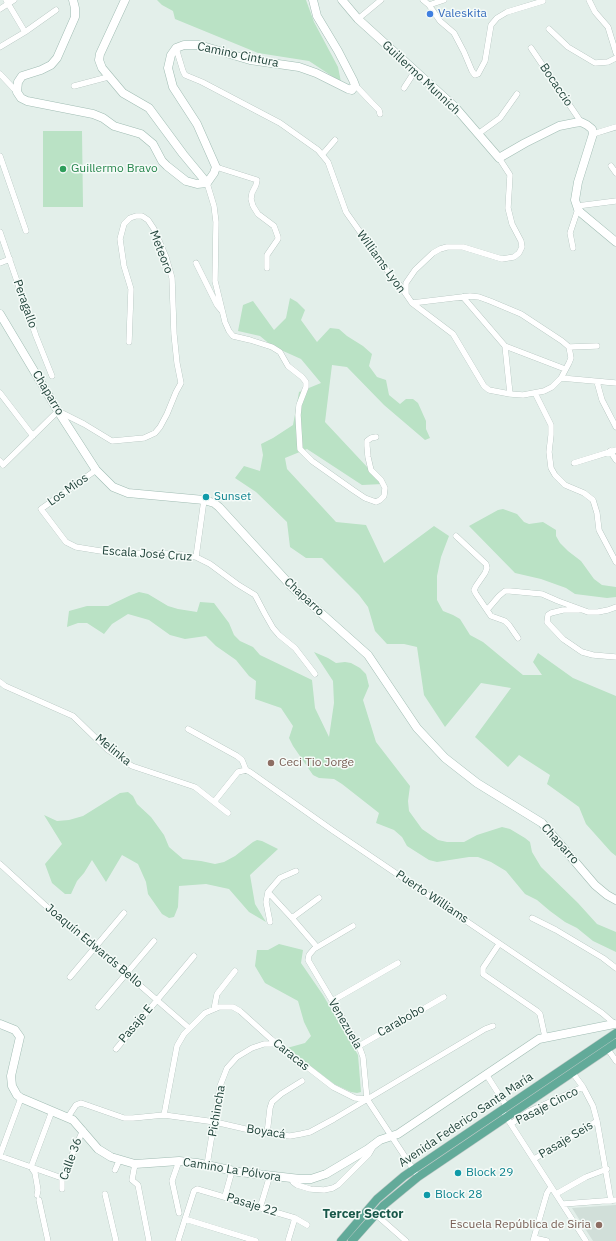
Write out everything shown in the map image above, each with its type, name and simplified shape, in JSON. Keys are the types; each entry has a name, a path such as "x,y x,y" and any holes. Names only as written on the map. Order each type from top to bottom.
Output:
{"main road":[{"name":"Avenida Federico Santa María","path":"506,1115 567,1065 616,1033"},
{"name":"Avenida Federico Santa María","path":"341,1241 368,1208 387,1190 506,1115 616,1042"},
{"name":"Avenida Federico Santa María","path":"352,1241 375,1214 415,1173"}],"street":[{"path":"0,9 7,2 14,0"},
{"path":"17,92 18,82 22,76 41,70 50,65 57,58 75,17 75,4 73,0"},
{"path":"125,0 100,54 100,64 108,77 122,93 149,108 183,154 207,183 214,206 216,222 215,281 222,311 229,331 233,336 265,345 280,352 288,366 302,377 306,382 306,387 299,405 298,415 298,442 300,449 304,455 357,493 376,502 384,496 384,488 381,480 371,470 367,446 367,441 370,438 376,437"},
{"path":"313,0 317,16 338,50 355,85 372,102 380,114"},
{"name":"Guillermo Munnich","path":"342,0 358,19 454,107 499,158"},
{"path":"358,19 381,0"},
{"path":"423,0 429,5 440,21 454,33 475,75 478,74 485,62 491,25 497,18 507,12 543,2"},
{"path":"429,5 444,0"},
{"path":"589,0 594,12 608,27 616,53"},
{"path":"7,2 25,32"},
{"path":"0,47 25,32 56,10"},
{"path":"549,30 568,47 595,62 608,62 616,58"},
{"name":"Camino Cintura","path":"176,48 184,45 199,45 250,60 299,67 316,72 348,90 352,90 355,85"},
{"path":"0,74 21,98 27,101 93,114 103,118 114,126 140,134 153,144 164,164 186,181 197,184 207,183 216,167 197,124 172,86 168,68 171,56 176,48"},
{"name":"Williams Lyon","path":"176,48 185,75 202,82 280,123 322,154 328,162 346,212 412,303 463,297 480,297 520,314 547,330 570,347"},
{"name":"Bocaccio","path":"532,48 582,122"},
{"path":"404,88 416,71"},
{"path":"74,86 108,77"},
{"path":"478,134 500,118 517,94"},
{"path":"406,296 406,283 414,270 433,253 447,247 463,247 502,259 514,257 519,253 522,246 521,241 512,224 508,208 510,175 499,158 547,132 568,123 582,122 592,129 593,134 575,195 577,207 570,233 573,248"},
{"path":"593,134 616,128"},
{"path":"322,154 335,140"},
{"path":"0,156 26,231"},
{"path":"611,166 616,173"},
{"path":"216,167 257,180 251,199 253,206 258,214 274,226 278,236 278,239 267,255 267,268"},
{"path":"577,207 616,201"},
{"path":"577,207 601,231 616,242"},
{"name":"Meteoro","path":"58,411 84,424 112,441 144,438 155,433 160,427 181,383 174,334 172,278 166,257 154,229 148,220 142,216 130,218 124,224 120,239 124,266 131,289 129,342"},
{"name":"Peragallo","path":"0,232 36,336 52,376"},
{"path":"0,263 10,259"},
{"path":"196,263 216,305 222,311"},
{"path":"463,297 505,346 566,369"},
{"path":"412,303 453,334 484,386 489,390 496,392 524,395 552,387 561,378 571,358 570,347 597,346"},
{"name":"Chaparro","path":"0,314 58,411 96,470 113,487 128,493 204,500 214,503 220,507 293,588 368,655 417,728 445,758 477,783 542,823 595,885 616,900"},
{"path":"505,346 510,394"},
{"path":"561,378 616,384"},
{"path":"597,382 602,400 616,427"},
{"path":"0,393 33,436"},
{"path":"535,393 551,425 548,452 551,468 555,475 565,485 584,493 593,500 597,513 599,530 616,562"},
{"path":"2,463 33,436 58,411"},
{"path":"574,463 616,450"},
{"path":"610,451 616,460"},
{"name":"Los Mios","path":"41,509 96,470"},
{"path":"196,557 204,500"},
{"name":"Escala José Cruz","path":"41,509 66,542 76,547 113,553 177,554 196,557 210,564 255,595 273,628 295,648 315,674"},
{"path":"456,536 486,564 487,568 474,590 476,594 491,616 505,621 518,638"},
{"path":"487,610 499,596 505,591 510,590 542,594 581,610"},
{"path":"616,607 598,612 563,610 548,615 547,622 563,640 582,652 593,655 616,657"},
{"name":"Melinka","path":"0,682 73,716 108,750 132,766 195,787 228,813"},
{"name":"Puerto Williams","path":"188,729 237,756 242,760 246,770 602,1013 615,1025"},
{"path":"214,802 238,772 246,770"},
{"name":"Joaquín Edwards Bello","path":"0,864 58,917 96,947 189,1028"},
{"path":"270,922 266,902 268,892 280,878 296,871"},
{"path":"268,892 317,947 353,926"},
{"path":"292,918 319,898"},
{"path":"70,977 124,913"},
{"path":"532,918 556,930 603,958 616,968"},
{"path":"98,1007 154,941"},
{"path":"500,944 483,968 483,974 538,1011 545,1037"},
{"name":"Venezuela","path":"317,947 311,952 308,958 309,963 359,1046 363,1058 367,1099 415,1173"},
{"name":"Pasaje E","path":"116,1049 194,956"},
{"path":"332,1001 398,964"},
{"path":"164,1115 175,1052 180,1040 189,1028 205,1013 217,1008 217,994 235,971"},
{"name":"Carabobo","path":"359,1046 444,997"},
{"name":"Caracas","path":"217,1008 233,1007 240,1011 278,1044 333,1087 355,1098 367,1099"},
{"path":"0,1024 16,1030 20,1037 11,1076 14,1091 21,1098 2,1144 0,1156 62,1178"},
{"name":"Camino La Pólvora","path":"21,1098 68,1117 77,1123 98,1149 119,1161 134,1164 179,1161 208,1165 232,1171 292,1179 311,1178 326,1174 380,1140 398,1134 530,1044 545,1037 615,1025"},
{"name":"Boyacá","path":"68,1117 76,1105 81,1103 124,1118 164,1115 215,1122 267,1134 290,1136 310,1132 485,1028 493,1026"},
{"name":"Pichincha","path":"208,1165 220,1086 224,1075 233,1061 244,1053 260,1045 278,1044"},
{"path":"608,1048 616,1061"},
{"path":"563,1204 614,1201 593,1106 583,1087 572,1072"},
{"path":"486,1074 506,1115 586,1241"},
{"path":"267,1134 272,1102 281,1094 302,1081"},
{"name":"Pasaje Cinco","path":"506,1115 528,1112 583,1087"},
{"path":"31,1167 52,1111"},
{"name":"Pasaje Seis","path":"534,1159 597,1121"},
{"name":"Calle 36","path":"62,1189 62,1178 83,1130"},
{"name":"Camino La Pólvora","path":"292,1179 297,1185 310,1189 324,1190 333,1188 338,1185 369,1154 374,1144"},
{"path":"115,1170 119,1161"},
{"path":"179,1161 172,1181 179,1213"},
{"path":"134,1164 132,1180 138,1185 149,1241"},
{"path":"31,1167 35,1173 38,1197 48,1241"},
{"path":"556,1194 586,1177 607,1169"},
{"path":"225,1196 232,1171"},
{"path":"260,1208 270,1175"},
{"path":"547,1241 533,1239 547,1193 551,1187"},
{"name":"Pasaje 22","path":"184,1220 196,1189 225,1196 295,1218 307,1225"},
{"path":"105,1194 116,1241"},
{"path":"368,1208 406,1241"},
{"path":"288,1241 295,1218"},
{"path":"178,1241 184,1220 256,1241"}],"shaded area":[{"name":"Escuela República de Siria","path":"616,1205 616,1241 593,1241 572,1208"}],"green space":[{"path":"157,0 306,0 314,22 338,67 341,82 309,61 258,53 175,19 173,11 162,5"},
{"name":"Guillermo Bravo","path":"43,131 82,131 83,207 43,207"},
{"path":"290,298 297,302 305,310 301,320 317,342 330,328 339,329 372,354 369,366 377,377 386,380 389,395 400,404 406,399 413,399 418,403 426,421 426,429 430,438 425,440 384,405 347,367 332,365 325,422 383,484 362,485 307,449 285,458 287,469 336,522 366,525 384,563 434,526 449,536 441,557 437,576 437,600 443,611 460,619 470,635 483,642 523,675 542,675 533,662 538,653 573,678 616,696 616,856 586,824 579,807 547,784 550,775 519,755 508,767 475,737 511,688 481,683 445,727 424,695 417,647 404,644 387,644 375,631 368,607 359,595 322,558 306,558 290,547 287,522 256,492 235,478 244,466 260,471 263,455 261,444 293,425 299,392 321,383 301,359 272,346 260,336 238,331 243,305 253,301 274,330 286,318"},
{"path":"503,509 517,514 524,522 529,524 543,522 556,530 556,536 560,543 581,561 594,579 602,585 616,587 616,597 607,598 575,594 566,588 541,579 515,573 469,526 498,510"},
{"path":"139,592 148,594 168,606 197,612 200,602 214,603 229,623 234,635 240,641 253,647 260,655 312,680 315,708 329,737 334,703 333,681 314,652 336,663 351,663 360,668 366,674 369,686 363,700 376,742 410,786 408,801 409,811 422,829 438,840 447,842 464,842 477,835 502,827 510,829 525,838 530,842 532,852 541,867 597,924 616,932 616,952 593,941 577,928 565,922 537,900 525,894 506,871 491,862 478,857 437,862 429,860 407,846 402,837 394,830 376,823 379,813 342,784 334,779 319,778 313,775 289,738 293,726 281,708 255,699 256,681 249,676 236,660 216,646 206,636 185,639 170,635 149,620 128,614 112,624 104,634 87,623 78,623 67,627 69,611 87,606 108,606"},
{"path":"128,792 133,796 137,804 151,817 164,835 169,847 183,859 215,864 224,862 257,840 278,849 250,875 255,904 266,922 249,912 229,889 206,884 179,886 178,907 174,917 169,918 162,914 148,894 146,882 138,864 122,855 106,882 92,860 77,881 71,894 65,894 52,883 45,864 62,844 44,815 57,821 69,820 83,816 120,793"},
{"path":"279,944 303,950 301,963 323,995 358,1055 361,1092 351,1092 334,1084 287,1048 305,1043 311,1036 304,1022 298,1001 265,983 255,966 257,950 268,950"}],"place":[{"name":"Valeskita","path":"430,14"},
{"name":"Guillermo Bravo","path":"63,169"},
{"name":"Sunset","path":"206,497"},
{"name":"Ceci Tio Jorge","path":"271,763"},
{"name":"Block 29","path":"458,1173"},
{"name":"Block 28","path":"427,1195"},
{"name":"Escuela República de Siria","path":"599,1225"}],"district":[{"name":"Tercer Sector","path":"363,1214"}]}
